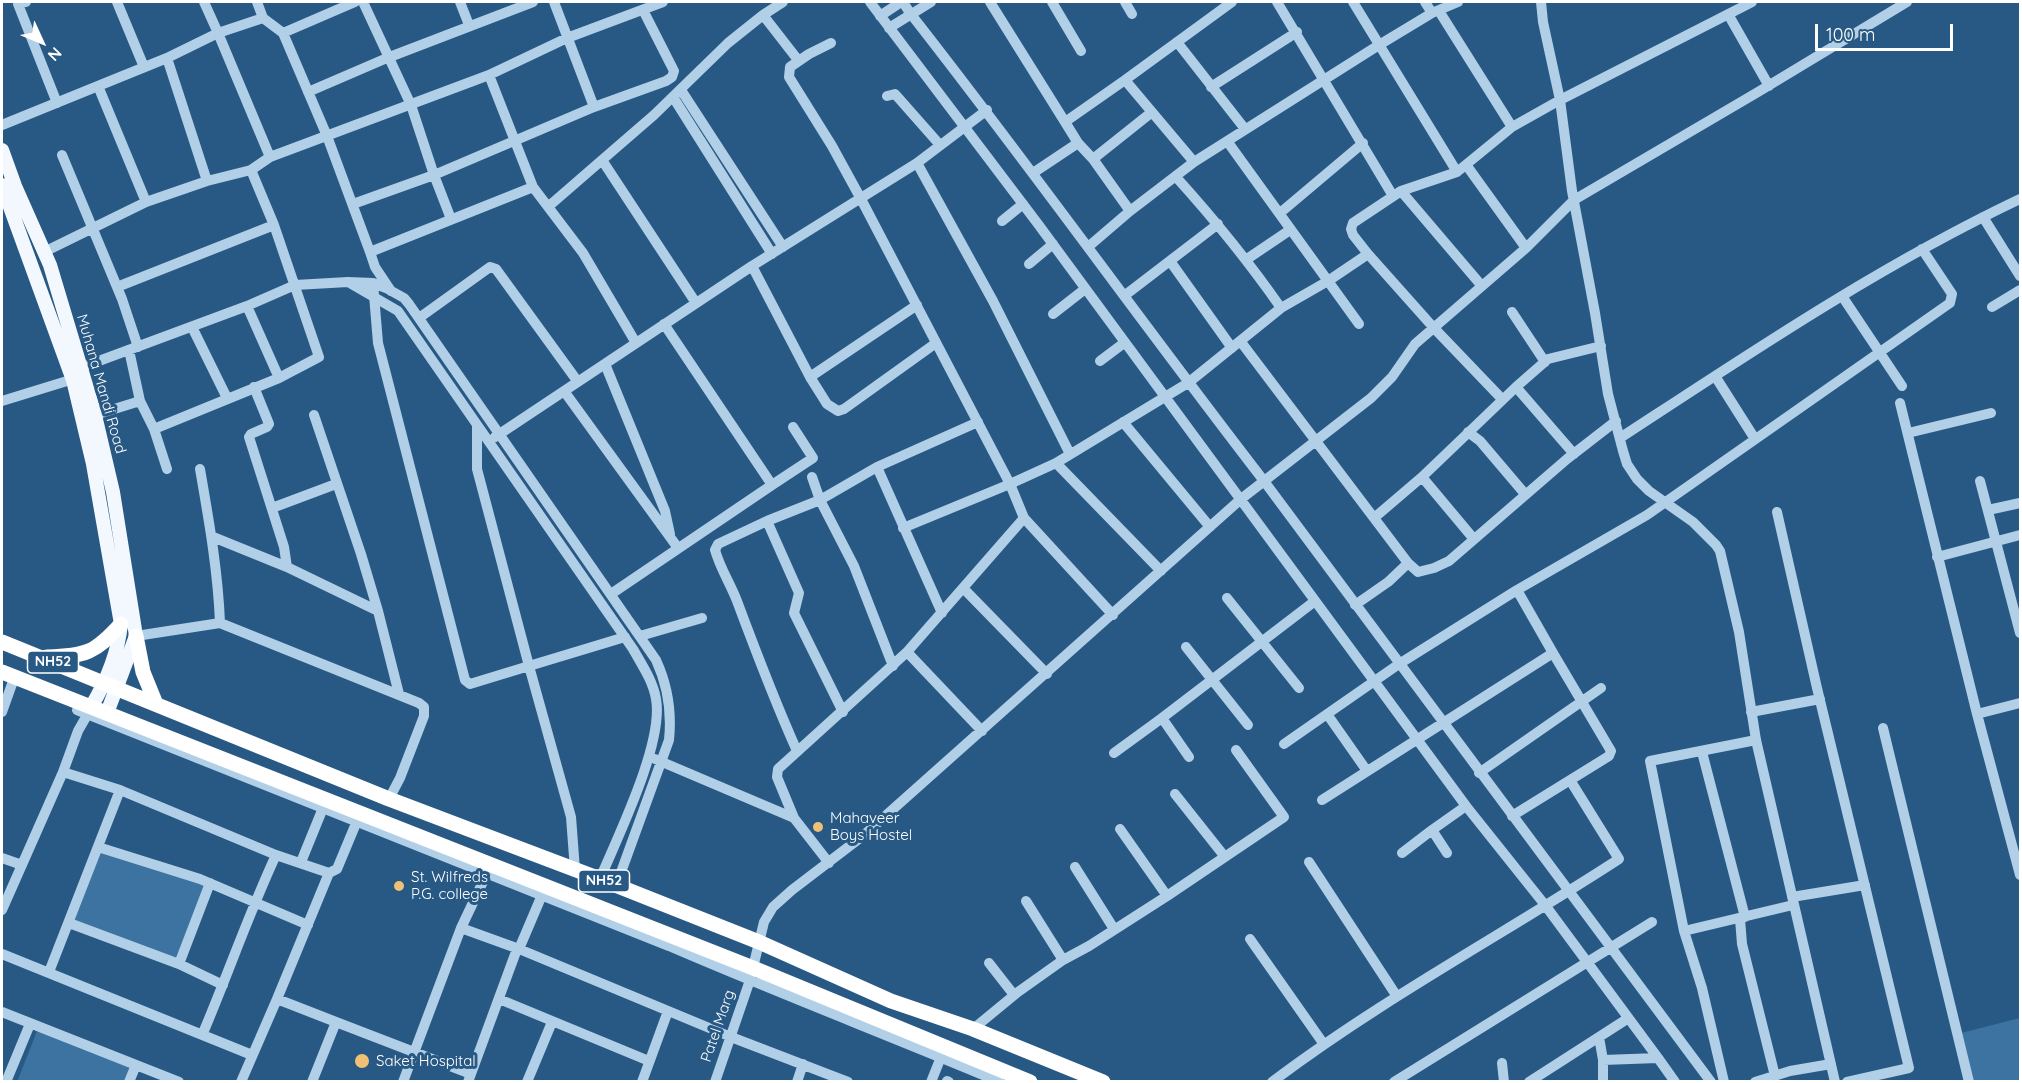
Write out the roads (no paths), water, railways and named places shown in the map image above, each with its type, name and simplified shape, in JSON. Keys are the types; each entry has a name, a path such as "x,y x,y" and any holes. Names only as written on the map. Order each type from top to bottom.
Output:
{"highway":[{"path":"38,657 75,656 90,652 105,641 121,624"},
{"path":"136,636 144,672 156,704"},
{"name":"NH52","path":"2,642 389,800 600,879 759,942 891,1001 973,1029 1103,1082"},
{"name":"NH52","path":"2,672 105,717 751,974 1030,1082"}],"main road":[{"name":"Muhana Mandi Road","path":"2,150 47,259 79,374 95,415 113,492 136,636"},
{"path":"2,184 34,271 79,374 121,624 105,717"},
{"path":"89,710 110,685 136,636"}],"street":[{"path":"26,2 18,4 57,103"},
{"path":"117,2 144,67"},
{"path":"204,2 270,157"},
{"path":"257,2 263,18 283,33 327,136 375,267 392,291"},
{"path":"283,33 355,2"},
{"path":"363,2 387,58 411,105 451,219"},
{"path":"460,2 469,25"},
{"path":"308,92 469,25 533,2"},
{"path":"554,2 594,107"},
{"path":"34,271 47,259 91,229 146,202 207,181 251,170 270,157 489,75 567,38 663,2"},
{"path":"549,206 677,94 728,43 783,2"},
{"path":"870,2 1053,244 1373,682 1466,806 1545,905 1675,1082"},
{"path":"880,16 902,2 987,110 1188,383 1264,481 1711,1082"},
{"path":"889,28 931,2"},
{"path":"990,2 1078,143 1093,159 1130,211"},
{"path":"1052,2 1081,51"},
{"path":"1125,2 1132,14"},
{"path":"1065,122 1232,2"},
{"path":"1277,2 1297,32 1323,80 1397,193 1481,285"},
{"path":"1353,2 1462,169 1526,248"},
{"path":"1425,2 1436,12 1512,127"},
{"path":"1088,247 1130,211 1194,162 1379,45 1458,2"},
{"path":"1541,2 1543,22 1560,100 1574,200 1608,394 1631,471 1649,491 1693,522 1720,552 1739,632 1755,740 1792,901 1806,950 1835,1082"},
{"path":"1502,399 1433,327 1368,254 1353,235 1351,229 1353,223 1397,193 1462,169 1512,127 1560,100 1752,2"},
{"name":"Patel Marg","path":"715,1082 751,974 764,921 773,907 864,835 1241,499 1371,398 1392,377 1415,345 1433,327 1526,248 1574,200 1907,2"},
{"path":"353,204 434,175 594,107 666,81 674,71 643,10"},
{"path":"1728,14 1769,86"},
{"path":"763,15 798,60"},
{"path":"2,124 167,58 218,33 263,18"},
{"path":"1211,87 1297,32"},
{"path":"1177,42 1245,129"},
{"path":"831,43 798,60 790,67 789,77 832,146 861,199 1010,484 1024,518 1113,615"},
{"path":"167,58 207,181"},
{"path":"489,75 533,187 583,253 636,343"},
{"path":"1125,80 1194,162"},
{"path":"98,87 146,202"},
{"path":"677,94 783,247"},
{"path":"677,94 747,216 772,254"},
{"path":"887,96 895,94 940,145"},
{"path":"488,442 752,266 917,163 987,110"},
{"path":"1093,159 1152,112"},
{"path":"1227,141 1359,324"},
{"path":"1033,173 1078,143"},
{"path":"1280,213 1363,143"},
{"path":"62,155 117,287 133,349 140,401 154,429 167,469"},
{"path":"602,160 696,303"},
{"path":"917,163 993,301 1070,454"},
{"path":"154,429 279,378 320,357 274,225 251,170"},
{"path":"1176,177 1247,259 1281,308"},
{"path":"370,252 533,187"},
{"path":"1620,438 1842,296 1922,249 2020,199"},
{"path":"1002,221 1023,204"},
{"path":"747,216 758,209"},
{"path":"1983,217 2020,276"},
{"path":"1124,296 1218,224"},
{"path":"117,287 274,225"},
{"path":"1247,259 1290,230"},
{"path":"1029,264 1053,244"},
{"path":"1284,744 1399,664 1517,590 1647,515 1950,303 1952,294 1922,249"},
{"path":"903,528 1056,463 1163,396 1188,383 1281,308 1328,281 1368,254"},
{"path":"1170,261 1315,441 1408,563 1418,572 1449,561 1525,494 1616,421"},
{"path":"752,266 826,404 838,411 936,343"},
{"path":"419,318 490,267 496,269 578,382"},
{"path":"348,282 398,311 625,637 650,678 656,700 657,721 649,758 600,879"},
{"path":"373,283 378,343 465,680 470,684 625,637"},
{"path":"2,402 79,374 133,349 248,306 295,285 373,283 404,298 501,433 640,636 656,660 665,680 671,718 669,740 616,886"},
{"path":"1053,314 1085,289"},
{"path":"1992,307 2020,290"},
{"path":"1842,296 1902,386"},
{"path":"810,377 917,305"},
{"path":"248,306 279,378"},
{"path":"1512,312 1545,362"},
{"path":"664,324 772,485"},
{"path":"192,327 227,398"},
{"path":"1100,361 1124,343"},
{"path":"1374,518 1422,477 1502,399 1548,359 1601,346"},
{"path":"605,364 665,511 670,538"},
{"path":"1715,376 1755,439"},
{"path":"254,387 269,424 267,428 249,437 285,547 287,567"},
{"path":"1516,387 1574,454"},
{"path":"564,391 678,548"},
{"path":"95,415 140,401"},
{"path":"1900,403 1977,714 2020,869"},
{"path":"1908,434 1990,413"},
{"path":"314,415 378,611 399,694"},
{"path":"797,751 775,703 731,585 718,563 715,550 718,544 820,500 877,467 978,422"},
{"path":"1123,422 1210,527"},
{"path":"477,426 477,469 571,817 575,870"},
{"path":"611,594 813,458 793,427"},
{"path":"1468,432 1480,441 1525,494"},
{"path":"1056,463 1161,571"},
{"path":"877,467 942,614"},
{"path":"200,469 213,537 220,623"},
{"path":"812,477 820,500 854,566 893,666"},
{"path":"1422,477 1473,538"},
{"path":"1980,481 2020,633"},
{"path":"272,508 336,484"},
{"path":"1989,510 2020,503"},
{"path":"1777,512 1909,1068 1847,1082"},
{"path":"829,863 794,818 777,772 797,751 907,652 1024,518"},
{"path":"767,521 799,592 794,613 843,712"},
{"path":"1937,557 2020,535"},
{"path":"213,537 287,567 378,611"},
{"path":"1355,605 1388,582 1408,563"},
{"path":"964,589 1047,674"},
{"path":"1512,816 1609,756 1611,751 1517,590"},
{"path":"1227,598 1299,688"},
{"path":"1114,753 1315,601"},
{"path":"640,636 702,618"},
{"path":"136,636 220,623 399,694 424,707 424,716 389,800"},
{"path":"1186,647 1248,725"},
{"path":"907,652 982,731"},
{"path":"1322,800 1553,653"},
{"path":"2,712 7,682 89,710 2,910"},
{"path":"1479,773 1601,688"},
{"path":"1751,712 1820,699"},
{"path":"1977,714 2020,703"},
{"path":"1327,714 1367,771"},
{"path":"78,731 105,717 323,808 489,869 542,895 751,974 1000,1082"},
{"path":"1161,718 1189,757"},
{"path":"1883,728 1969,1082"},
{"path":"1724,1082 1702,988 1684,932 1650,761 1755,740"},
{"path":"973,1029 1014,995 1063,960 1167,896 1284,817 1236,750"},
{"path":"1702,752 1742,918 1744,952 1775,1076"},
{"path":"649,758 661,760 794,818"},
{"path":"63,772 120,790 276,855 329,873"},
{"path":"1272,1082 1323,1043 1396,996 1619,859 1570,780"},
{"path":"49,972 120,790"},
{"path":"1175,794 1225,857"},
{"path":"1402,853 1466,806"},
{"path":"301,862 323,808"},
{"path":"241,1082 329,873 337,869 357,821"},
{"path":"1120,829 1167,896"},
{"path":"1432,830 1447,853"},
{"path":"98,847 210,883 308,925"},
{"path":"203,1033 224,985 254,902 276,855"},
{"path":"2,858 22,865"},
{"path":"1309,862 1396,996"},
{"path":"1075,867 1114,929"},
{"path":"403,1082 461,928 489,869"},
{"path":"179,964 210,883"},
{"path":"1684,932 1742,918 1792,901 1865,885"},
{"path":"277,999 415,1052 469,1078 518,949 542,895"},
{"path":"1026,901 1063,960"},
{"path":"1394,1082 1652,922"},
{"path":"69,923 179,964 224,985"},
{"path":"461,928 848,1082"},
{"path":"1250,939 1323,1043"},
{"path":"2,954 252,1054"},
{"path":"989,963 1014,995"},
{"path":"499,999 649,1061"},
{"path":"642,1082 668,1011"},
{"path":"2,1012 179,1082"},
{"path":"1529,1082 1627,1018"},
{"path":"312,1082 336,1022"},
{"path":"527,1082 552,1022"},
{"path":"6,1082 30,1024"},
{"path":"1599,1037 1603,1060 1603,1082"},
{"path":"931,1082 941,1057"},
{"path":"1603,1060 1658,1058"},
{"path":"1502,1063 1504,1082"},
{"path":"797,1082 803,1064"},
{"path":"1755,1082 1831,1064"},
{"path":"129,1082 136,1065"}],"place":[{"name":"Mahaveer Boys Hostel","path":"818,827"},
{"name":"St. Wilfreds P.G. college","path":"399,886"},
{"name":"Saket Hospital","path":"362,1061"}]}
